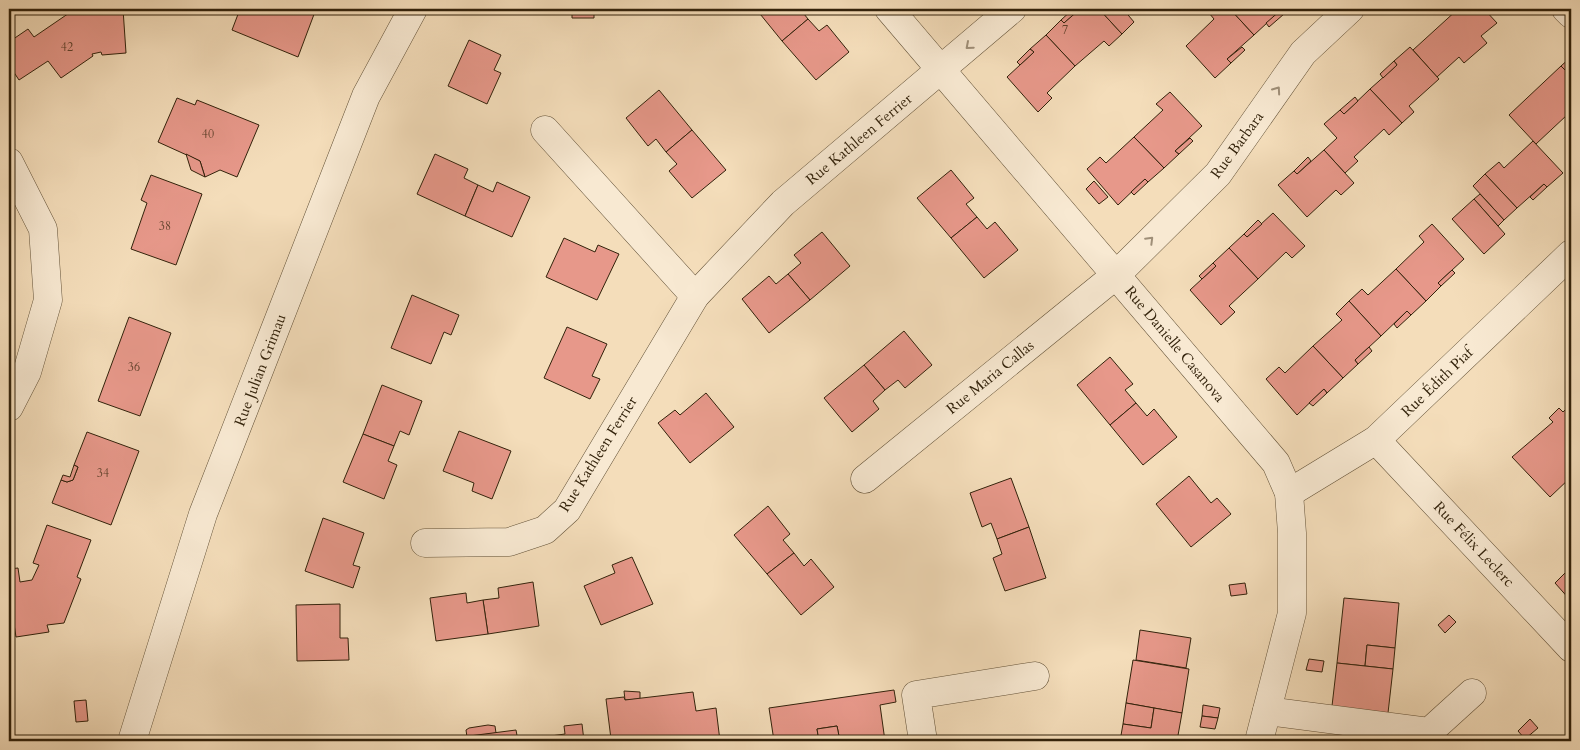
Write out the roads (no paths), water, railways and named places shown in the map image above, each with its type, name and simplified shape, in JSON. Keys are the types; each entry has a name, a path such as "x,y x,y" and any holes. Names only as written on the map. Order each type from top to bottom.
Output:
{"street":[{"name":"Rue Julian Grimau","path":"132,741 203,514 366,96 413,9"},
{"name":"Rue Danielle Casanova","path":"889,9 1276,463 1289,493 1292,533 1292,613 1259,741"},
{"name":"Rue Kathleen Ferrier","path":"425,544 509,542 545,530 567,510 695,296 783,203 1012,9"},
{"name":"Rue Barbara","path":"1116,275 1218,174 1303,53 1350,9"},
{"path":"1566,9 1571,14"},
{"path":"545,130 695,296"},
{"path":"9,162 44,229 48,300 27,372 9,407"},
{"name":"Rue Édith Piaf","path":"1289,493 1376,440 1571,254"},
{"name":"Rue Maria Callas","path":"865,479 1116,275"},
{"name":"Rue Félix Leclerc","path":"1376,440 1571,648"},
{"path":"923,741 916,695 1035,676"},
{"path":"1267,711 1430,732 1472,694"}]}
